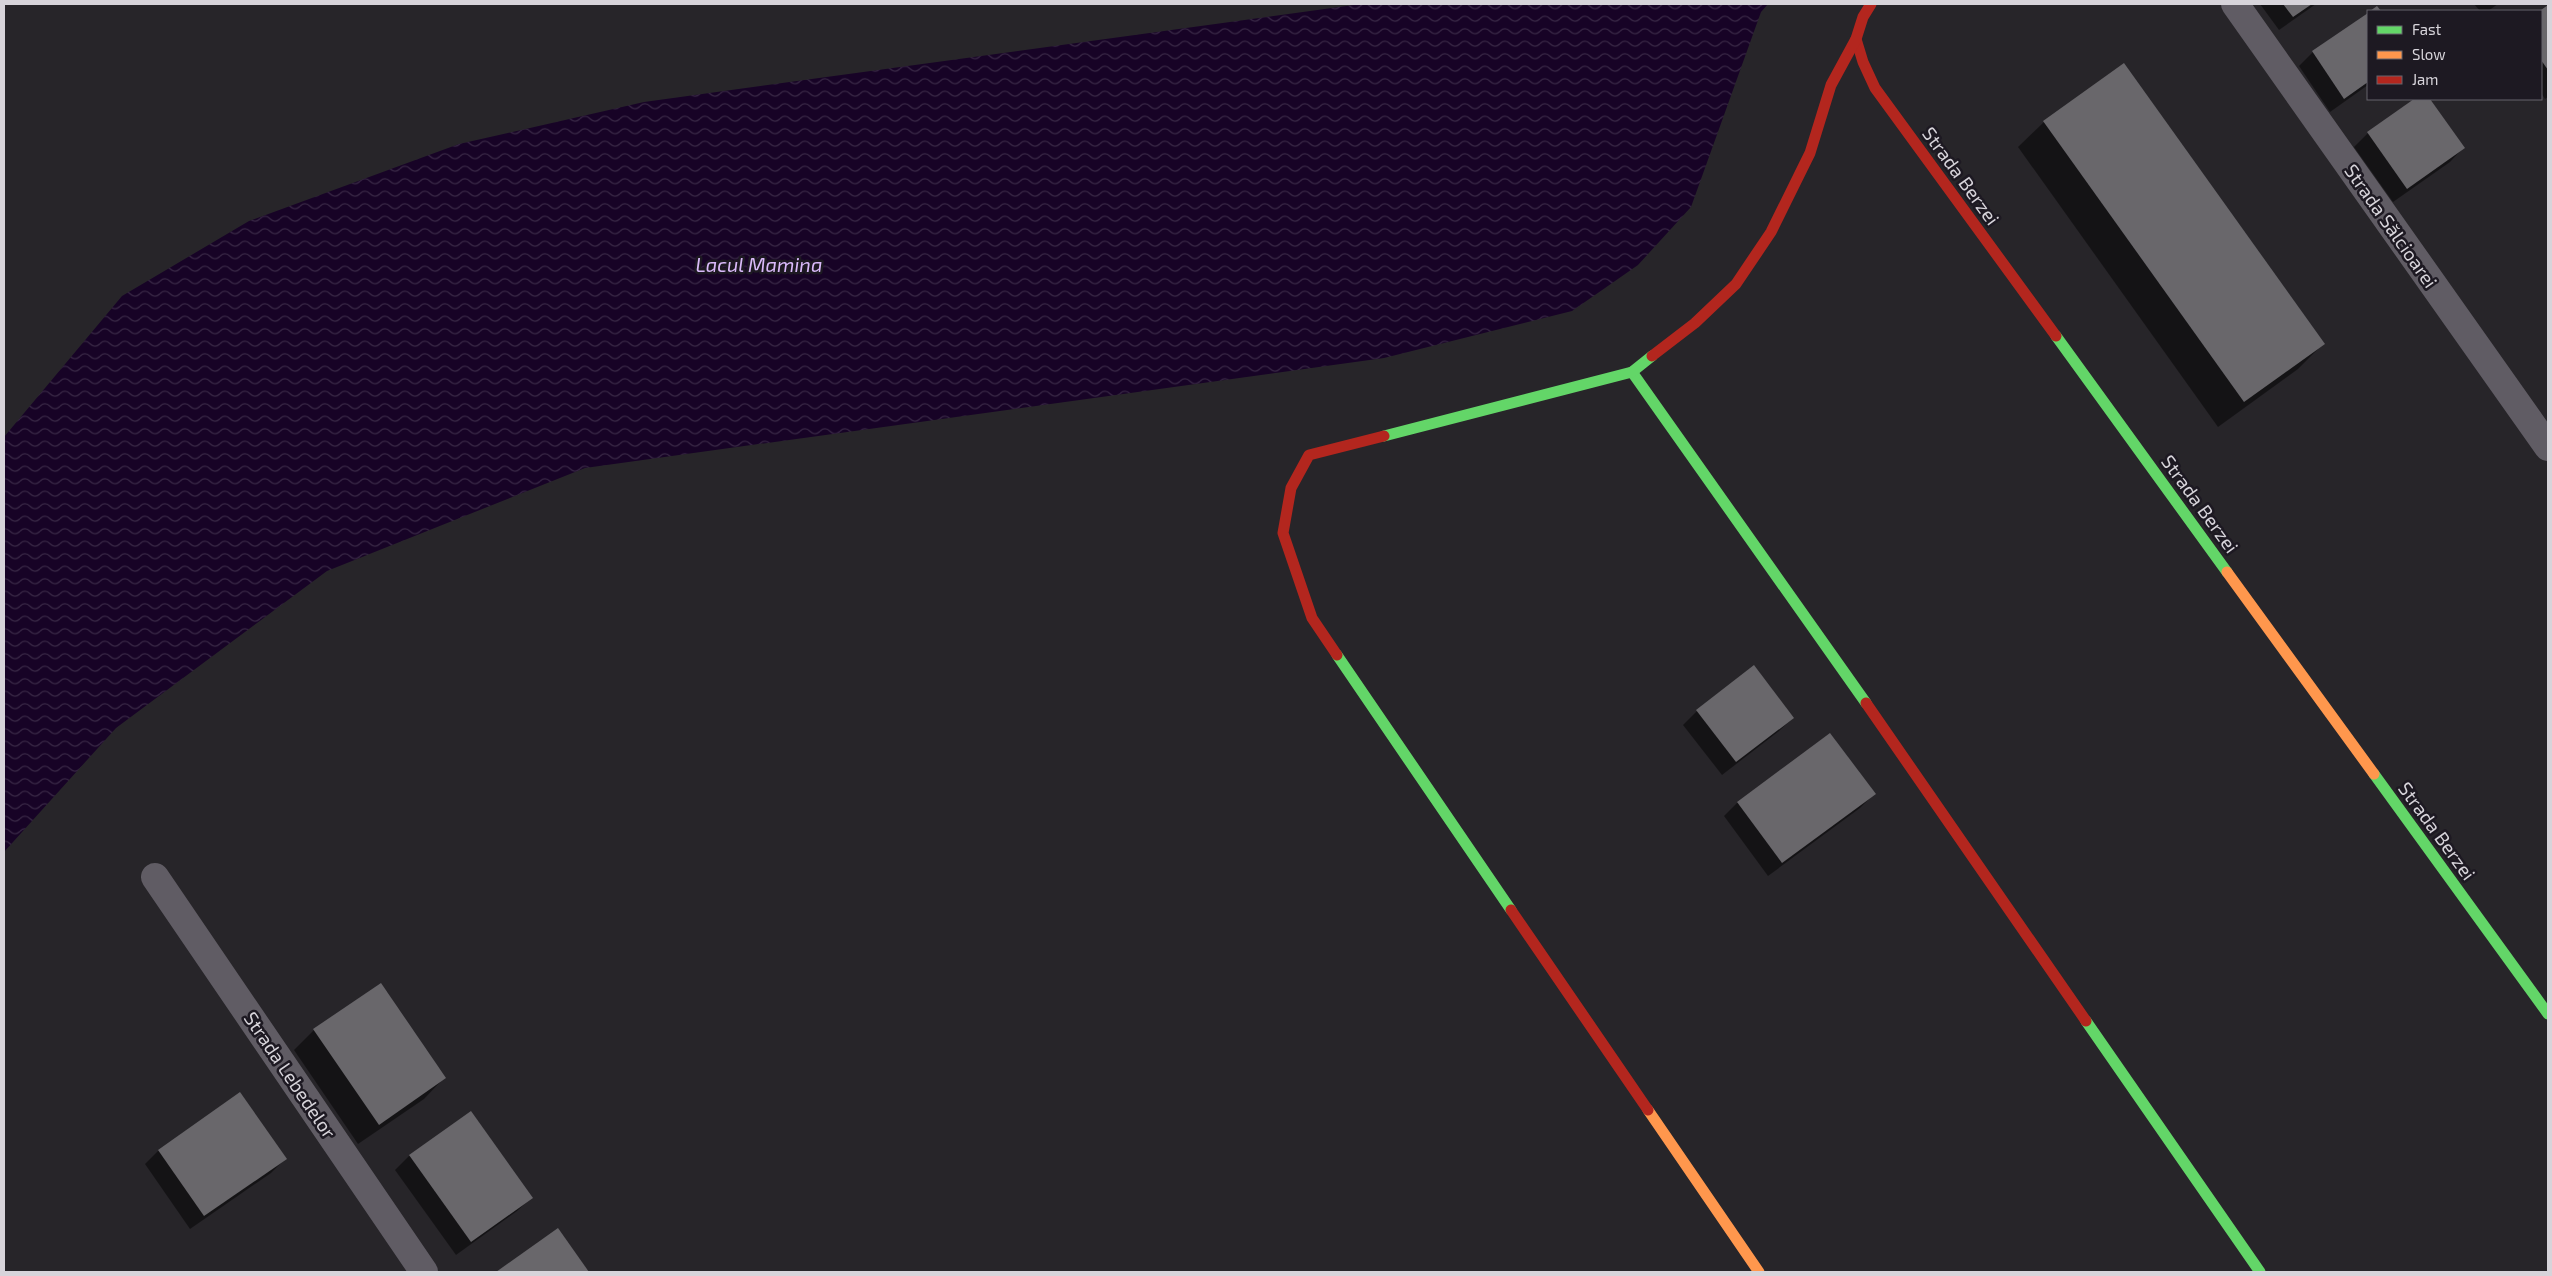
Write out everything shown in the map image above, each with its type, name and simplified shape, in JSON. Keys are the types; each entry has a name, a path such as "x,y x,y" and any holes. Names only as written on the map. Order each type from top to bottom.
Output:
{"street":[{"path":"1759,1272 1312,618 1283,533 1291,488 1308,455 1568,390 1632,372 1695,323 1736,284 1771,232 1810,153 1831,85 1856,39 1863,18 1871,4"},
{"name":"Strada Sălcioarei","path":"2235,4 2548,447"},
{"name":"Strada Berzei","path":"1856,39 1863,62 1876,88 2548,1014"},
{"path":"1632,372 1805,616 2260,1272"},
{"name":"Strada Lebedelor","path":"156,877 424,1272"}],"water":[{"name":"Lacul Mamina","path":"1361,4 1768,4 1761,12 1691,207 1638,265 1572,311 1384,358 585,468 327,571 116,728 4,852 4,437 122,296 249,221 459,144 644,102"}],"building":[{"path":"2283,4 2312,4 2293,17"},
{"path":"2548,5 2548,70 2542,61 2541,10"},
{"path":"2377,6 2380,10 2371,10"},
{"path":"2367,14 2367,83 2344,99 2312,51"},
{"path":"2124,63 2325,344 2244,402 2043,121"},
{"path":"2413,100 2431,100 2465,148 2407,189 2367,132"},
{"path":"1754,665 1794,718 1736,762 1696,710"},
{"path":"1830,733 1876,794 1782,863 1737,802"},
{"path":"381,983 446,1078 379,1125 313,1029"},
{"path":"240,1092 287,1159 204,1216 158,1150"},
{"path":"471,1111 533,1198 471,1242 409,1155"},
{"path":"558,1228 589,1272 496,1272"}],"traffic: fast":[{"path":"2056,336 2227,572"},
{"path":"1384,436 1632,372 1652,356"},
{"path":"1632,372 1866,703"},
{"path":"1337,655 1511,910"},
{"path":"2374,774 2548,1014"},
{"path":"2086,1021 2260,1272"}],"traffic: slow":[{"path":"2227,572 2374,774"},
{"path":"1648,1110 1759,1272"}],"traffic: jam":[{"path":"1652,356 1695,323 1736,284 1771,232 1810,153 1831,85 1856,39 1863,17 1871,4"},
{"path":"1856,39 1863,62 1875,88 2056,336"},
{"path":"1337,655 1312,618 1283,533 1291,488 1309,455 1384,436"},
{"path":"1866,703 2086,1021"},
{"path":"1511,910 1648,1110"}]}
